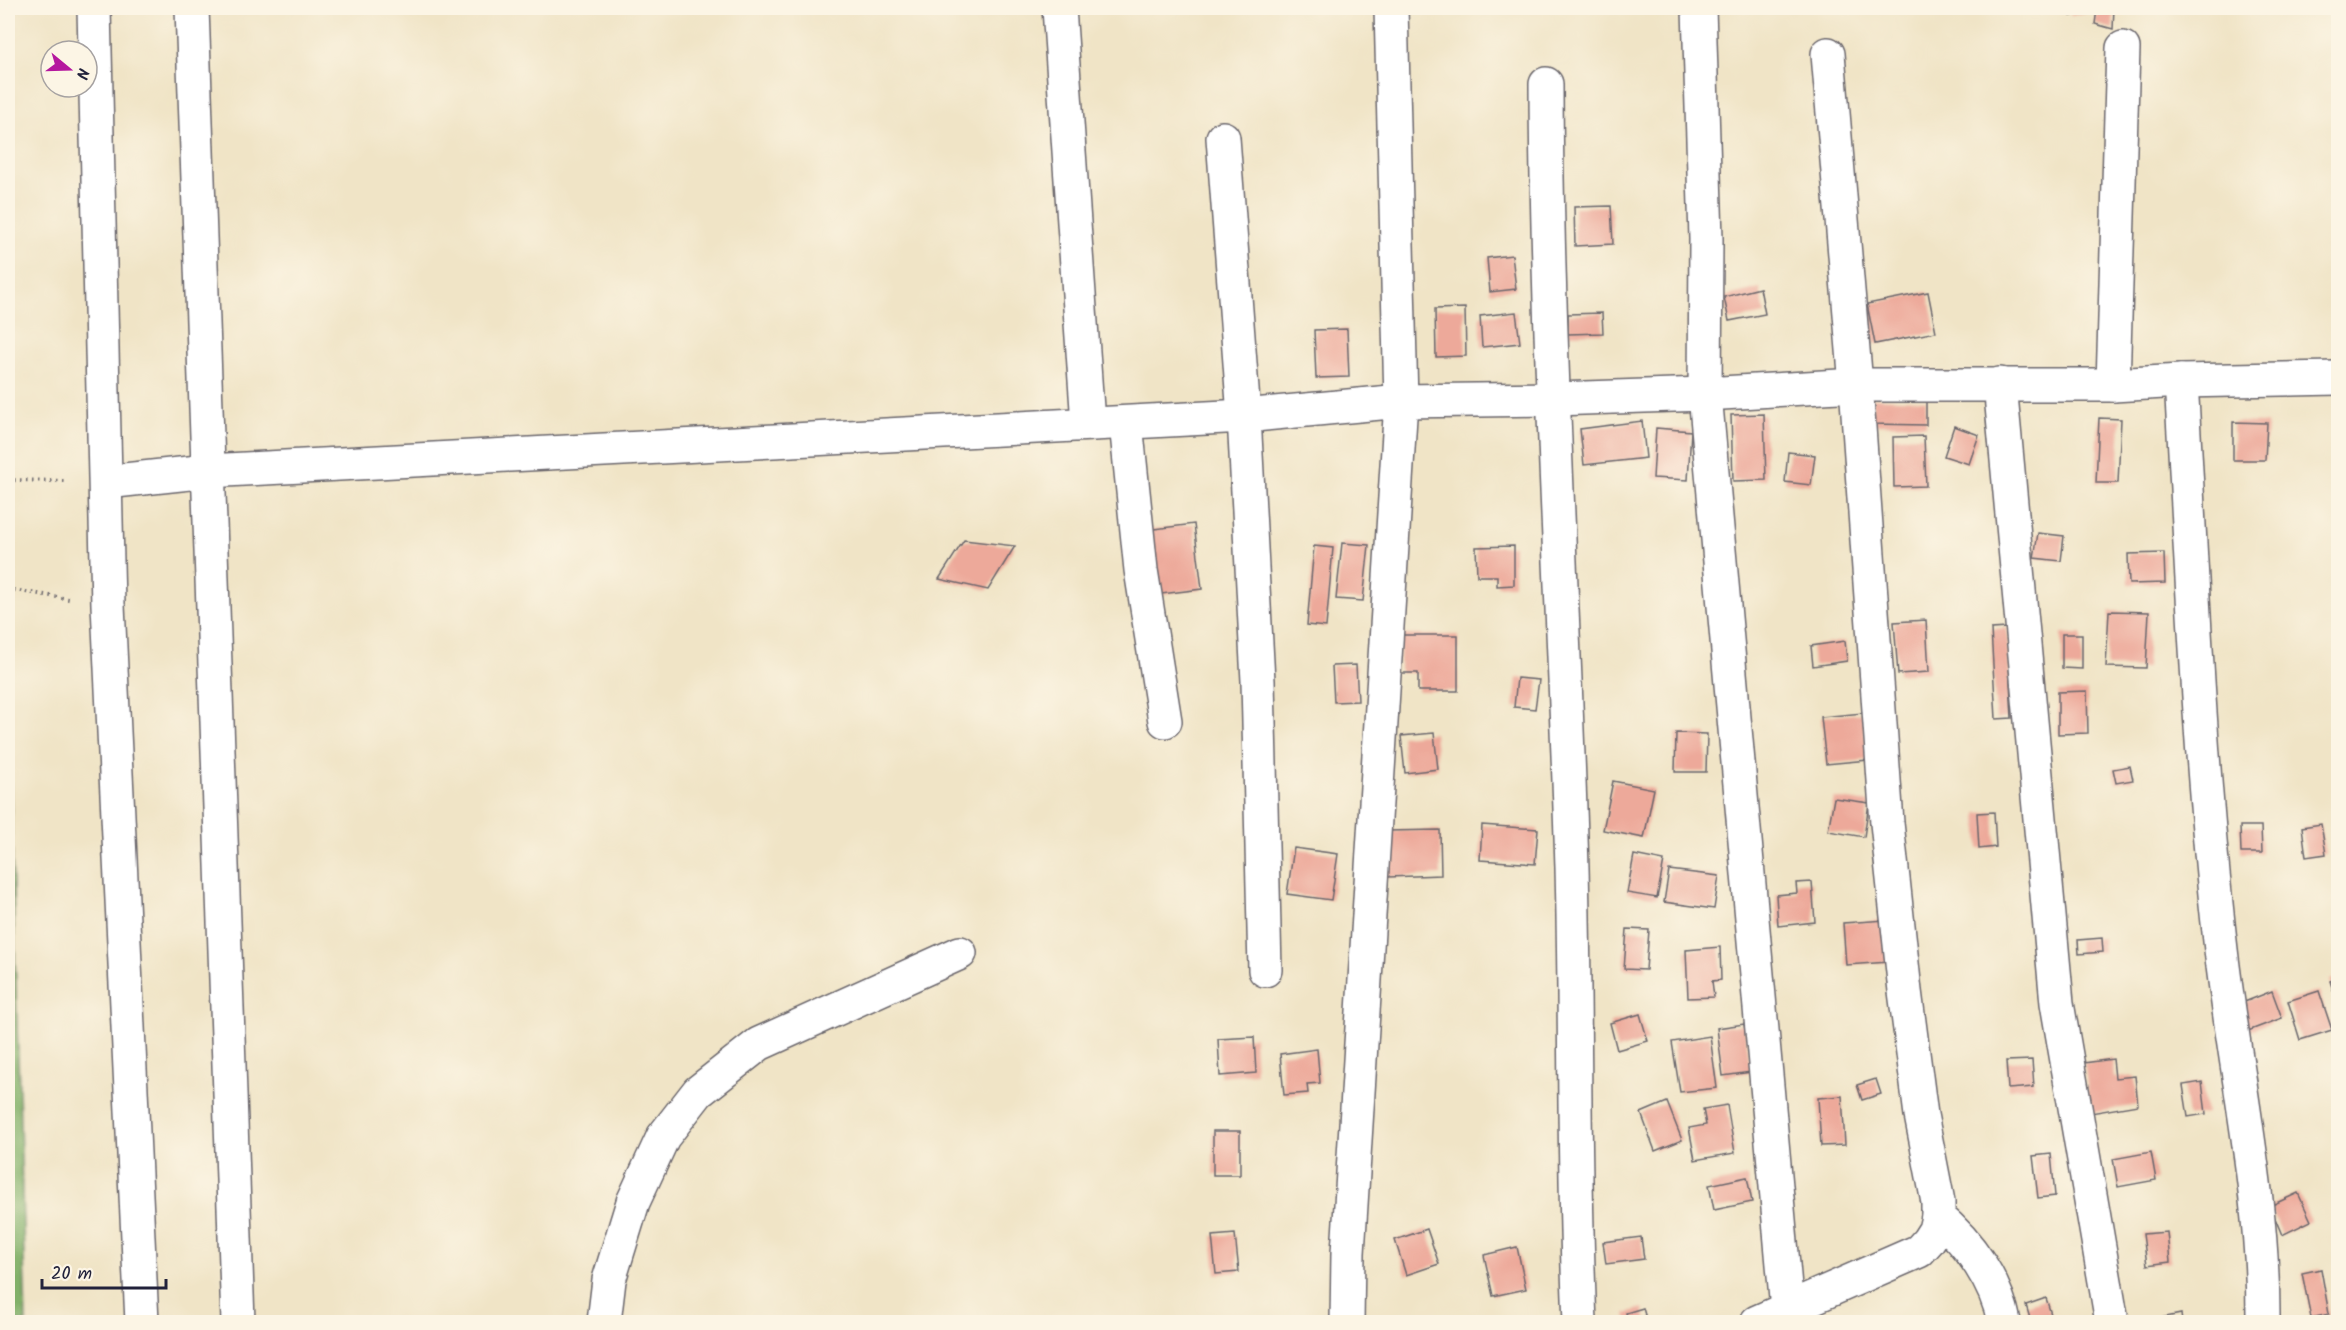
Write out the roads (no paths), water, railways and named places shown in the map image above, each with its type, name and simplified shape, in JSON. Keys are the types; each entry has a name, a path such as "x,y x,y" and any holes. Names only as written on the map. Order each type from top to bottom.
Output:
{"street":[{"path":"94,8 108,605 142,1323"},
{"path":"192,8 238,1323"},
{"path":"1059,8 1088,423"},
{"path":"1347,1323 1350,1229 1401,401 1391,8"},
{"path":"1700,8 1706,238 1705,394 1786,1309"},
{"path":"2113,385 2123,48"},
{"path":"1757,1323 1918,1251 1935,1230 1938,1217 1905,991 1887,823 1856,385 1828,54"},
{"path":"1546,84 1546,227 1572,871 1576,1221 1580,1323"},
{"path":"1223,138 1244,416 1258,681 1266,970"},
{"path":"106,482 208,471 1244,416 1401,401 1705,394 1856,385 2113,385 2181,381 2338,378"},
{"path":"2181,381 2210,839 2220,942 2247,1122 2263,1275 2263,1323"},
{"path":"2000,384 2057,1003 2112,1323"},
{"path":"1126,423 1141,570 1165,721"},
{"path":"604,1323 609,1280 633,1202 663,1137 699,1092 759,1044 960,953"},
{"path":"1938,1217 1953,1229 1983,1270 1994,1292 2004,1323"}]}
